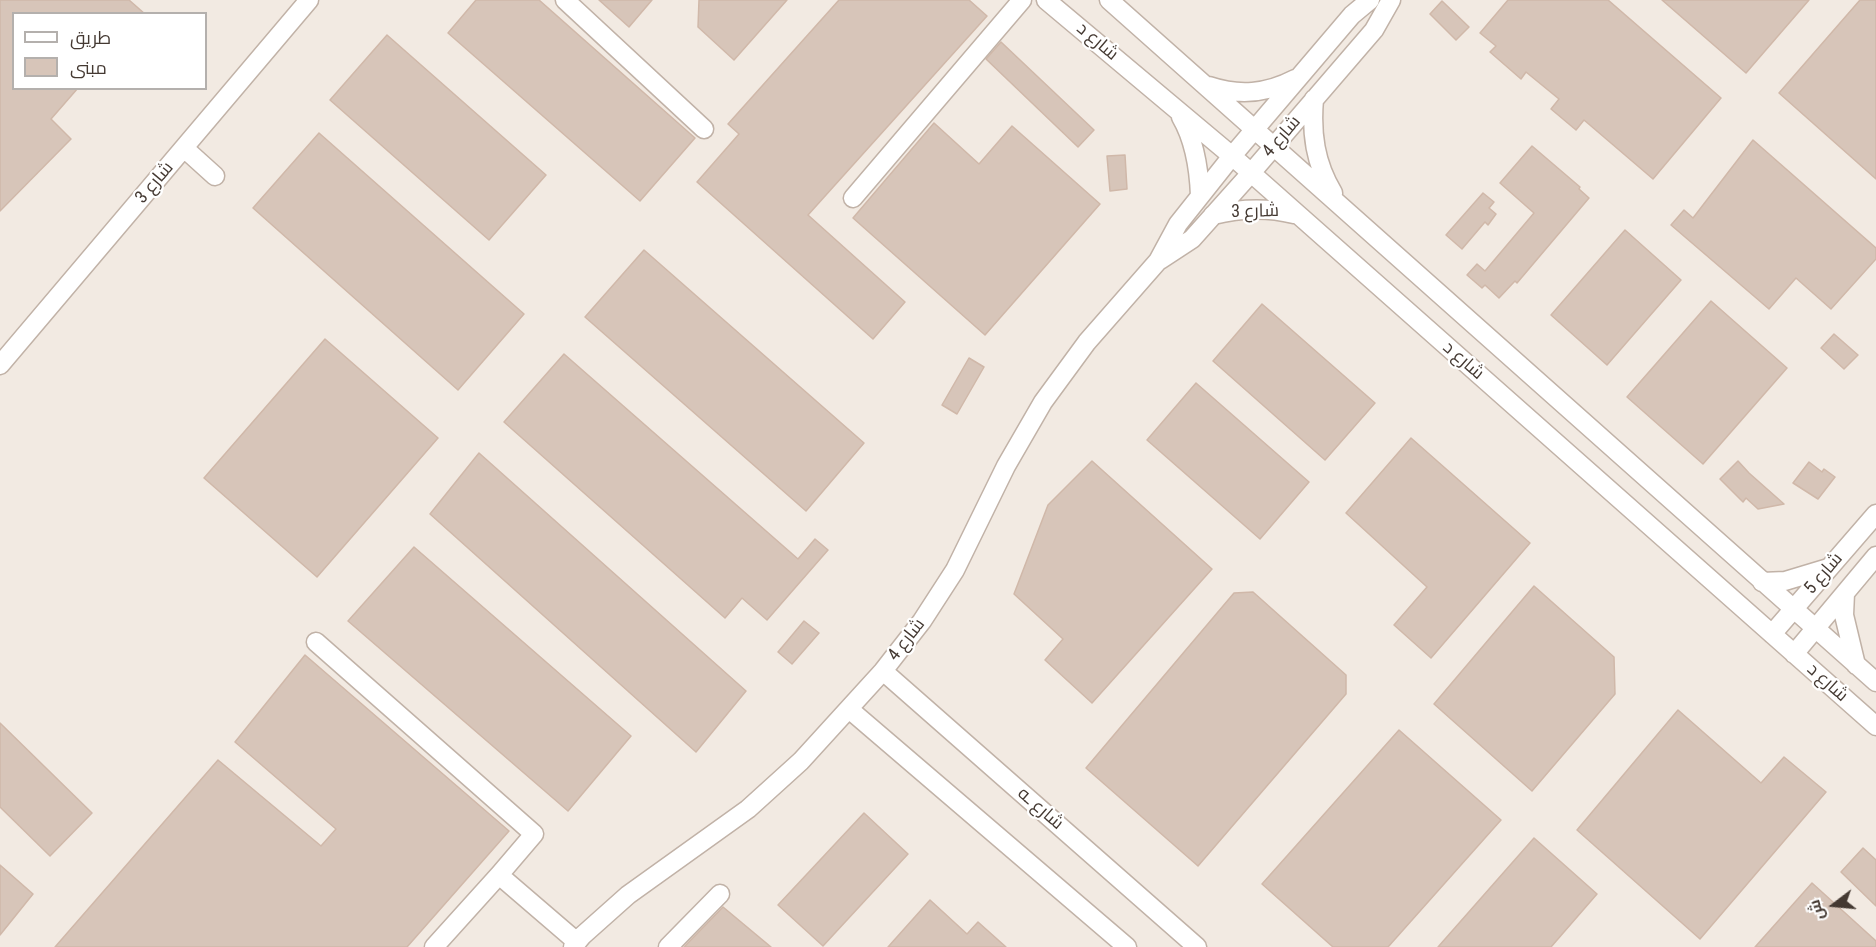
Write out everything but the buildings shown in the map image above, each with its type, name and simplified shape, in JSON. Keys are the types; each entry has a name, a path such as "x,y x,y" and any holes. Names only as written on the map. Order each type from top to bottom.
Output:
{"street":[{"name":"شارع 3","path":"0,365 309,0"},
{"path":"565,0 704,129"},
{"path":"853,198 1022,0"},
{"name":"شارع د","path":"1046,0 1232,156 1876,726"},
{"name":"شارع د","path":"1109,0 1876,682"},
{"name":"شارع 4","path":"575,945 628,895 748,809 801,761 883,671 922,621 955,570 1006,466 1043,402 1087,342 1158,261 1178,224 1254,128 1352,15 1370,0"},
{"name":"شارع 4","path":"1158,261 1191,240 1214,215 1374,30 1391,0"},
{"path":"1205,85 1224,91 1243,93 1282,86 1299,77"},
{"path":"1314,99 1312,123 1314,146 1320,169 1342,207"},
{"path":"1175,108 1192,141 1197,159 1200,196"},
{"path":"184,148 215,176"},
{"name":"شارع 3","path":"1214,215 1263,208 1297,214"},
{"name":"شارع 5","path":"1772,634 1876,514"},
{"name":"شارع 5","path":"1794,654 1876,556"},
{"path":"1762,582 1785,581 1829,567"},
{"path":"1845,593 1844,615 1856,664"},
{"path":"316,642 534,834 434,947"},
{"name":"شارع ـه","path":"883,671 1197,947"},
{"path":"849,709 1127,947"},
{"path":"499,875 575,945"},
{"path":"668,947 720,894"}]}
